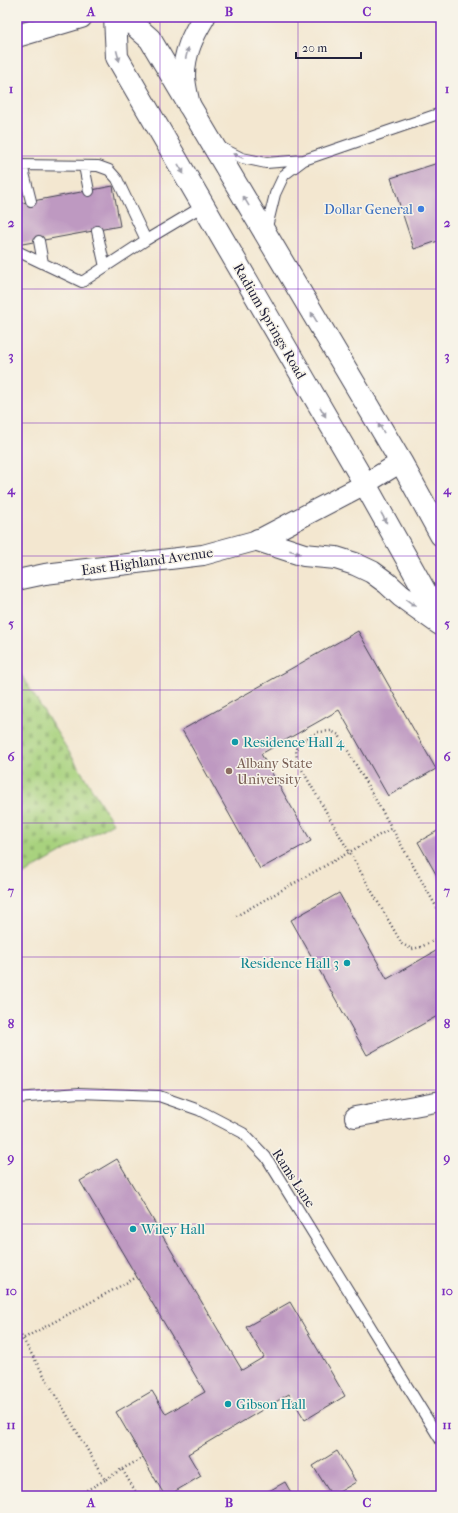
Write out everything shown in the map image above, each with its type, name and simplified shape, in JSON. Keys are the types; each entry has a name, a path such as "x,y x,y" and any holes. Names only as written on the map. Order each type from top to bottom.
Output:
{"main road":[{"path":"17,36 81,17"},
{"name":"Radium Springs Road","path":"115,17 116,57 365,484 441,620"},
{"path":"126,17 150,40 401,462 441,535"},
{"path":"189,105 184,75 186,55 192,36 204,17"},
{"path":"258,540 304,555 336,558 355,564 372,572 401,596 441,625"}],"street":[{"name":"East Highland Avenue","path":"17,580 44,574 203,555 258,540 365,484 401,462"},
{"path":"355,1117 441,1101"}],"lane":[{"path":"211,143 242,158 266,163 304,160 441,113"},
{"path":"266,235 275,194 284,175 304,160"},
{"path":"30,201 20,165 98,166 109,170 117,179 146,240"},
{"path":"84,166 89,191"},
{"path":"17,252 82,282 146,240 203,206"},
{"path":"97,231 104,267"},
{"path":"39,241 43,263"},
{"name":"Rams Lane","path":"17,1098 57,1093 159,1096 199,1110 243,1133 266,1157 441,1440"}],"path":[{"path":"441,915 339,735 331,731 318,732 300,742 296,749 297,761 402,944 412,949 421,947 438,938 441,933"},
{"path":"236,916 392,828"},
{"path":"17,1342 137,1277"},
{"path":"17,1329 105,1480"},
{"path":"76,1496 143,1458"},
{"path":"122,1469 138,1496"}],"green space":[{"path":"17,668 113,823 17,878"}],"building":[{"name":"Dollar General","path":"441,162 441,240 414,249 391,178"},
{"path":"113,186 120,226 17,245 17,204"},
{"name":"Residence Hall 4","path":"358,631 436,769 388,796 339,710 261,754 311,841 260,869 182,730"},
{"path":"441,829 441,883 418,842"},
{"name":"Residence Hall 3","path":"339,893 387,979 441,948 441,1014 367,1055 291,920"},
{"path":"117,1159 242,1370 264,1357 246,1327 290,1302 345,1396 305,1420 289,1394 188,1454 201,1476 167,1496 165,1496 116,1412 152,1391 166,1414 205,1392 80,1181"},
{"path":"337,1451 356,1482 332,1496 313,1466"},
{"path":"285,1482 293,1496 260,1496"}],"place":[{"name":"Dollar General","path":"421,209"},
{"name":"Residence Hall 4","path":"235,742"},
{"name":"Albany State University","path":"229,771"},
{"name":"Residence Hall 3","path":"347,963"},
{"name":"Wiley Hall","path":"133,1229"},
{"name":"Gibson Hall","path":"228,1404"}]}
